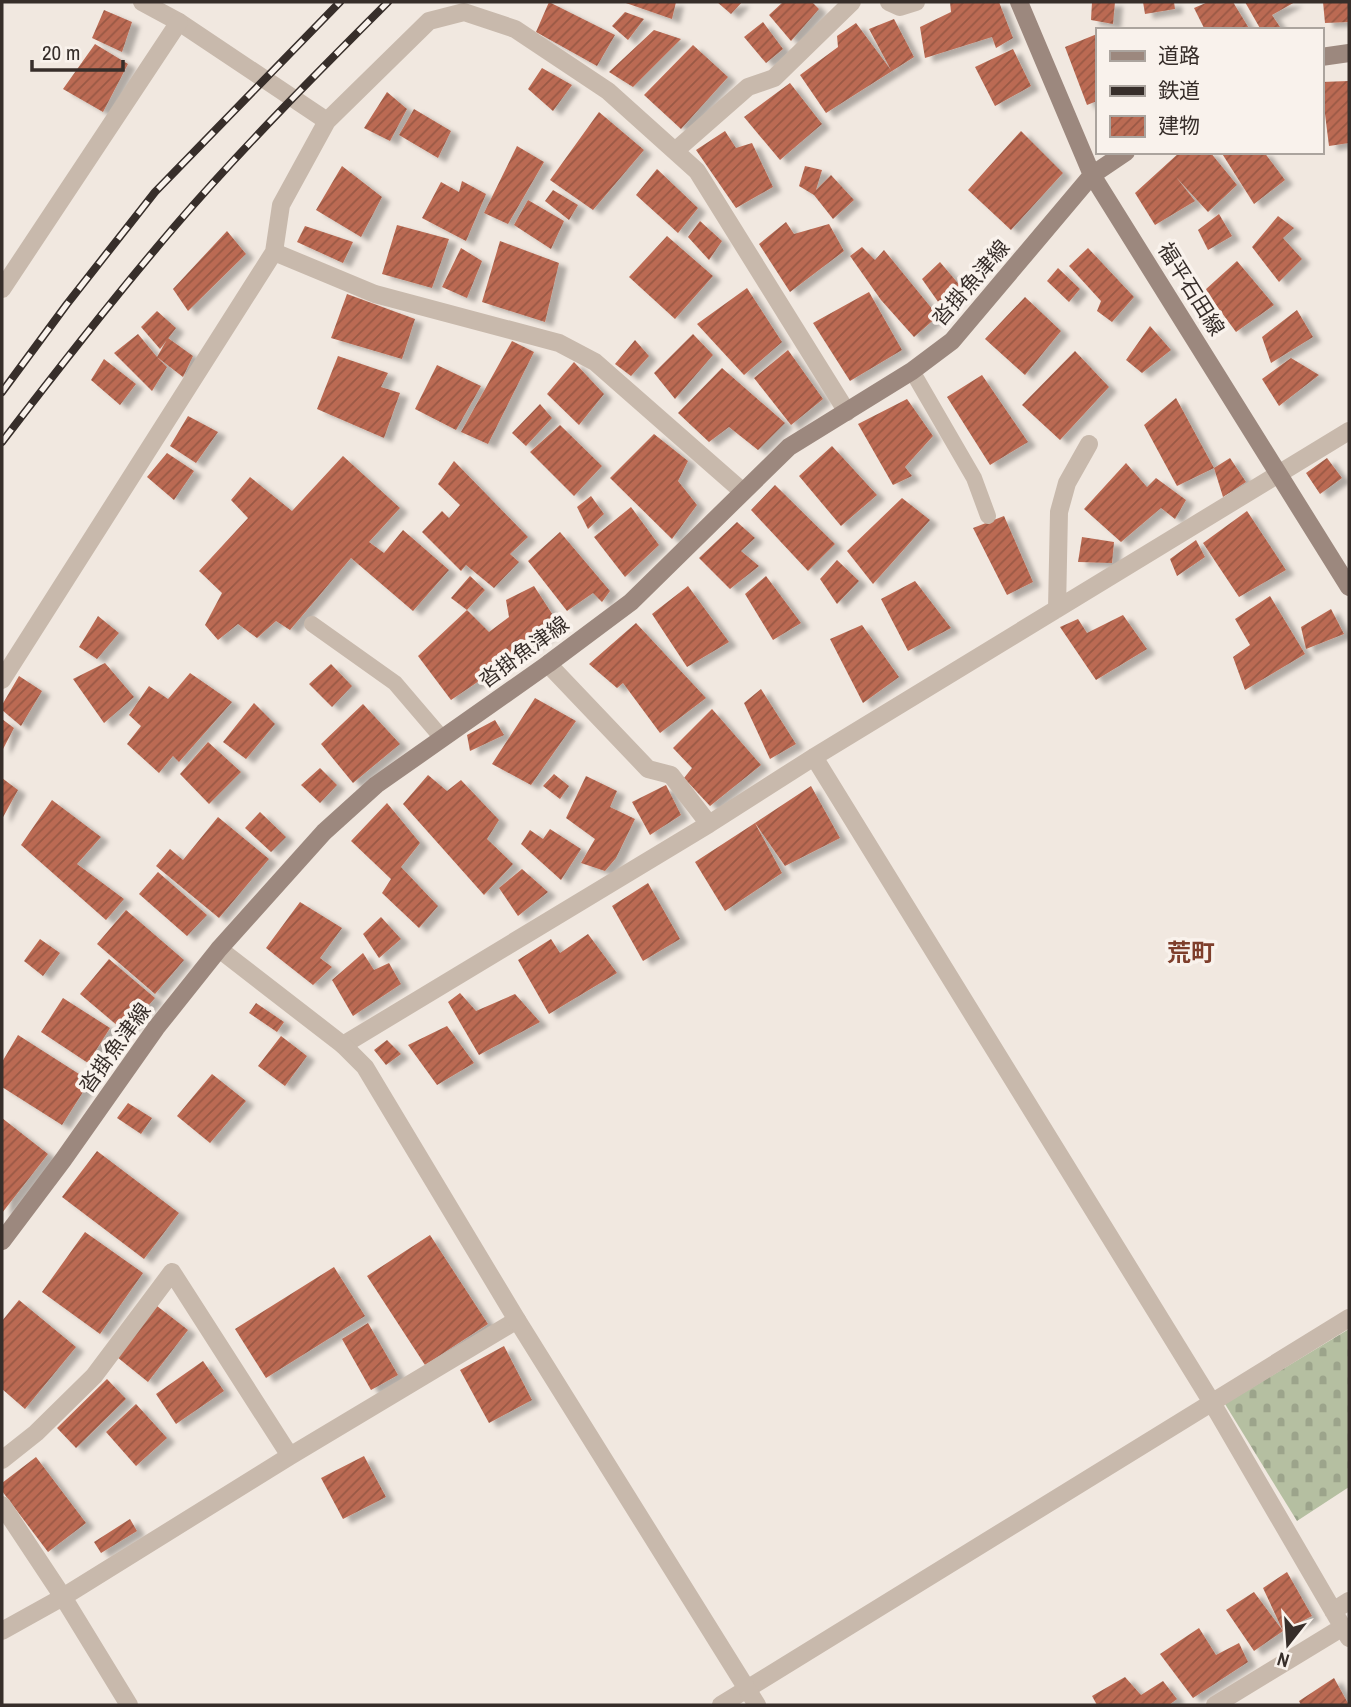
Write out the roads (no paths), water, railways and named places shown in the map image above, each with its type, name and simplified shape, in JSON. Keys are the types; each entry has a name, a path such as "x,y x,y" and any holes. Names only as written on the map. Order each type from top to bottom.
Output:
{"main road":[{"name":"福平石田線","path":"1019,2 1092,175 1349,587"},
{"path":"1323,57 1349,53"},
{"name":"沓掛魚津線","path":"2,1241 156,1028 219,949 324,832 376,785 631,602 789,447 912,371 952,341 1092,175 1123,154"}],"street":[{"path":"142,2 179,22 327,121"},
{"path":"675,151 748,87 774,78 852,2"},
{"path":"889,2 900,7 915,2"},
{"path":"2,680 274,252 281,205 327,121 429,21 464,12 515,29 608,91 697,171 847,412"},
{"path":"2,289 179,22"},
{"path":"274,252 375,294 559,343 595,362 742,491"},
{"path":"343,1045 1349,431"},
{"path":"1057,608 1059,512 1067,483 1089,444"},
{"path":"548,664 648,769 671,775 709,824"},
{"path":"814,757 1211,1401 1346,1632 1215,1705"},
{"path":"219,949 343,1045 365,1067 517,1321 757,1705"},
{"path":"2,1460 36,1433 94,1376 172,1272 290,1455"},
{"path":"721,1705 1349,1318"},
{"path":"2,1631 63,1597 290,1455 517,1321"},
{"path":"2,1505 63,1597 129,1705"},
{"path":"1333,1611 1349,1601"}],"lane":[{"path":"912,371 975,478 988,516"},
{"path":"312,624 395,683 442,738"}],"railway":[{"path":"2,392 155,192 340,2"},
{"path":"2,442 109,306 200,197 279,112 388,2"}],"district":[{"name":"荒町","path":"1191,953"}]}
